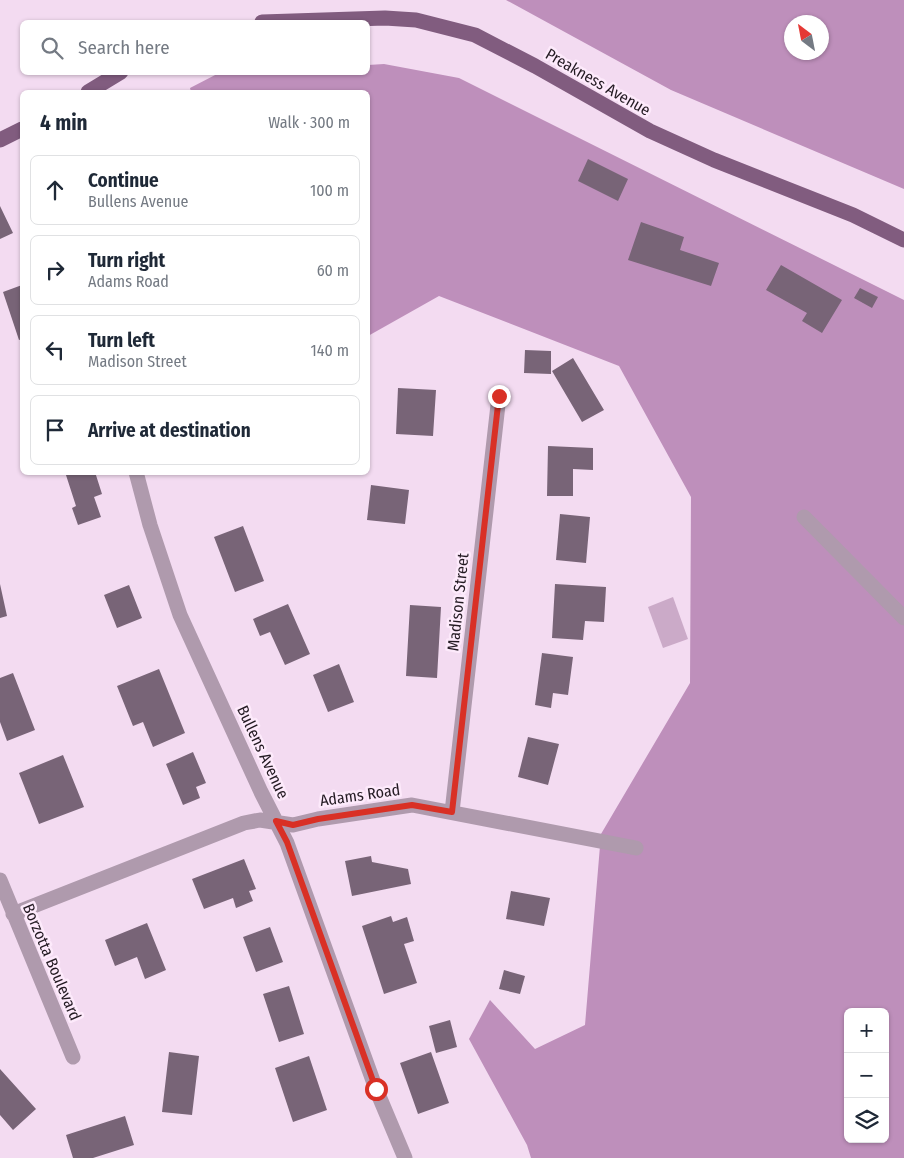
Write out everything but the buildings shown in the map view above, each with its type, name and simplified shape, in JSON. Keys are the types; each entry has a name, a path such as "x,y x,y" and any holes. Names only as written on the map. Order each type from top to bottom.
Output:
{"main road":[{"name":"Preakness Avenue","path":"354,20 416,20 475,35 535,66 650,131 714,160 853,215 904,240"},
{"path":"91,90 116,75"},
{"path":"0,140 20,133"}],"street":[{"name":"Madison Street","path":"452,812 499,396"},
{"name":"Bullens Avenue","path":"137,475 150,524 180,614 261,792 287,842 376,1089 405,1158"},
{"path":"804,517 904,618"},
{"name":"Adams Road","path":"13,914 244,823 260,820 293,825 318,819 412,805 636,848"},
{"name":"Borzotta Boulevard","path":"0,880 73,1057"}],"shaded area":[{"path":"506,0 904,0 904,189 671,90"},
{"path":"384,64 459,78 904,300 904,1158 531,1158 527,1145 469,1039 490,1000 535,1049 585,1025 601,834 690,683 691,497 619,366 439,296 370,335 370,90 190,90 190,88 215,75 370,75 370,65"},
{"path":"673,597 688,639 663,648 648,607"}],"route":[{"path":"376,1089 287,842 276,821 293,825 318,819 412,805 452,812 499,396"}]}
